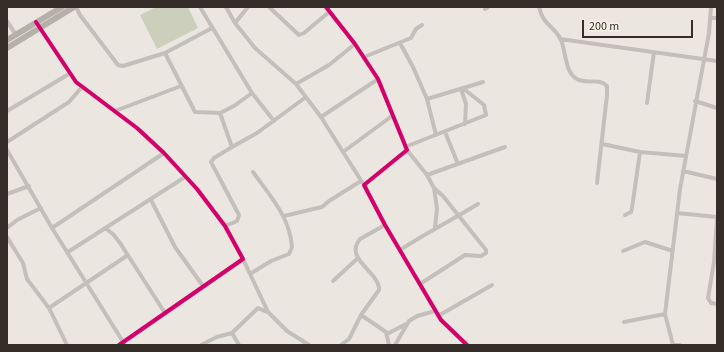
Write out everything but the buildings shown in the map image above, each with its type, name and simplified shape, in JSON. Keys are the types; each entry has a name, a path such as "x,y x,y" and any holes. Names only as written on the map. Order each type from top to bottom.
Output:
{"main road":[{"path":"7,48 62,7"},
{"path":"7,40 16,34 75,7"}],"street":[{"path":"75,7 118,65 123,66 166,54 212,28"},
{"path":"200,7 252,93 274,121"},
{"path":"226,7 258,52 296,84 321,117 364,186 438,316 445,325 467,345"},
{"path":"236,23 248,7"},
{"path":"269,7 299,35 304,33 329,12"},
{"path":"326,7 355,44 378,79 406,149 427,175 434,188 437,208 435,227"},
{"path":"539,7 544,20 560,39 572,76 578,80 598,81 606,86 607,95 597,183"},
{"path":"680,345 673,345 666,314 683,171 711,18 711,7"},
{"path":"711,18 717,18"},
{"path":"7,21 16,34"},
{"path":"38,25 69,74 82,87 128,120 164,153 186,177 225,226 243,259 260,298 268,312 287,331 309,345"},
{"path":"364,57 412,37 416,29 422,25"},
{"path":"560,39 717,61"},
{"path":"400,43 413,67 427,99 436,135"},
{"path":"296,84 329,65 355,44"},
{"path":"647,103 654,52"},
{"path":"166,54 195,112 220,113 234,106 252,93"},
{"path":"7,111 69,74"},
{"path":"321,117 378,79"},
{"path":"427,99 483,82"},
{"path":"115,111 181,86"},
{"path":"7,142 69,102 82,87"},
{"path":"364,186 406,149 487,114 484,105 462,89"},
{"path":"462,89 466,104 465,124"},
{"path":"225,226 237,220 238,215 211,162 214,158 241,143 274,121 306,97"},
{"path":"695,102 717,108"},
{"path":"220,113 232,147"},
{"path":"343,152 392,116"},
{"path":"445,132 458,164"},
{"path":"602,144 640,152 686,156"},
{"path":"427,175 505,147"},
{"path":"7,150 52,228 86,281 123,344 243,259"},
{"path":"625,215 631,212 632,208 640,152"},
{"path":"52,228 164,153"},
{"path":"683,171 717,179"},
{"path":"250,274 291,252 292,242 284,216 253,172"},
{"path":"68,252 186,177"},
{"path":"284,216 322,207 361,181"},
{"path":"7,194 29,186"},
{"path":"420,284 465,255 481,256 486,253 482,243 444,196 434,188"},
{"path":"151,200 175,247 203,286"},
{"path":"400,250 435,227 459,216 478,204"},
{"path":"7,228 17,220 41,208"},
{"path":"678,213 717,218 715,262 708,298 711,303 717,304"},
{"path":"341,345 349,338 360,315 371,303 379,288 358,258 356,252 357,242 385,225"},
{"path":"105,228 113,234 128,255 165,314"},
{"path":"7,237 23,263 27,279 49,308 67,345"},
{"path":"623,251 645,242 673,251"},
{"path":"49,308 86,281 128,255"},
{"path":"333,281 358,258"},
{"path":"438,316 492,285"},
{"path":"204,344 217,336 232,333 258,308 260,298"},
{"path":"258,308 268,312"},
{"path":"387,334 406,324 417,316 435,311"},
{"path":"624,322 666,314"},
{"path":"360,315 387,334 389,345"},
{"path":"395,345 401,337 406,324"},
{"path":"232,333 239,345"}],"green space":[{"path":"156,7 188,7 198,28 157,49 140,15"}],"cycle path":[{"path":"326,7 355,44 378,79 407,150 364,185 385,225 441,320 467,345"},
{"path":"36,22 76,82 137,128 164,153 197,189 225,226 243,259 119,345"}]}
